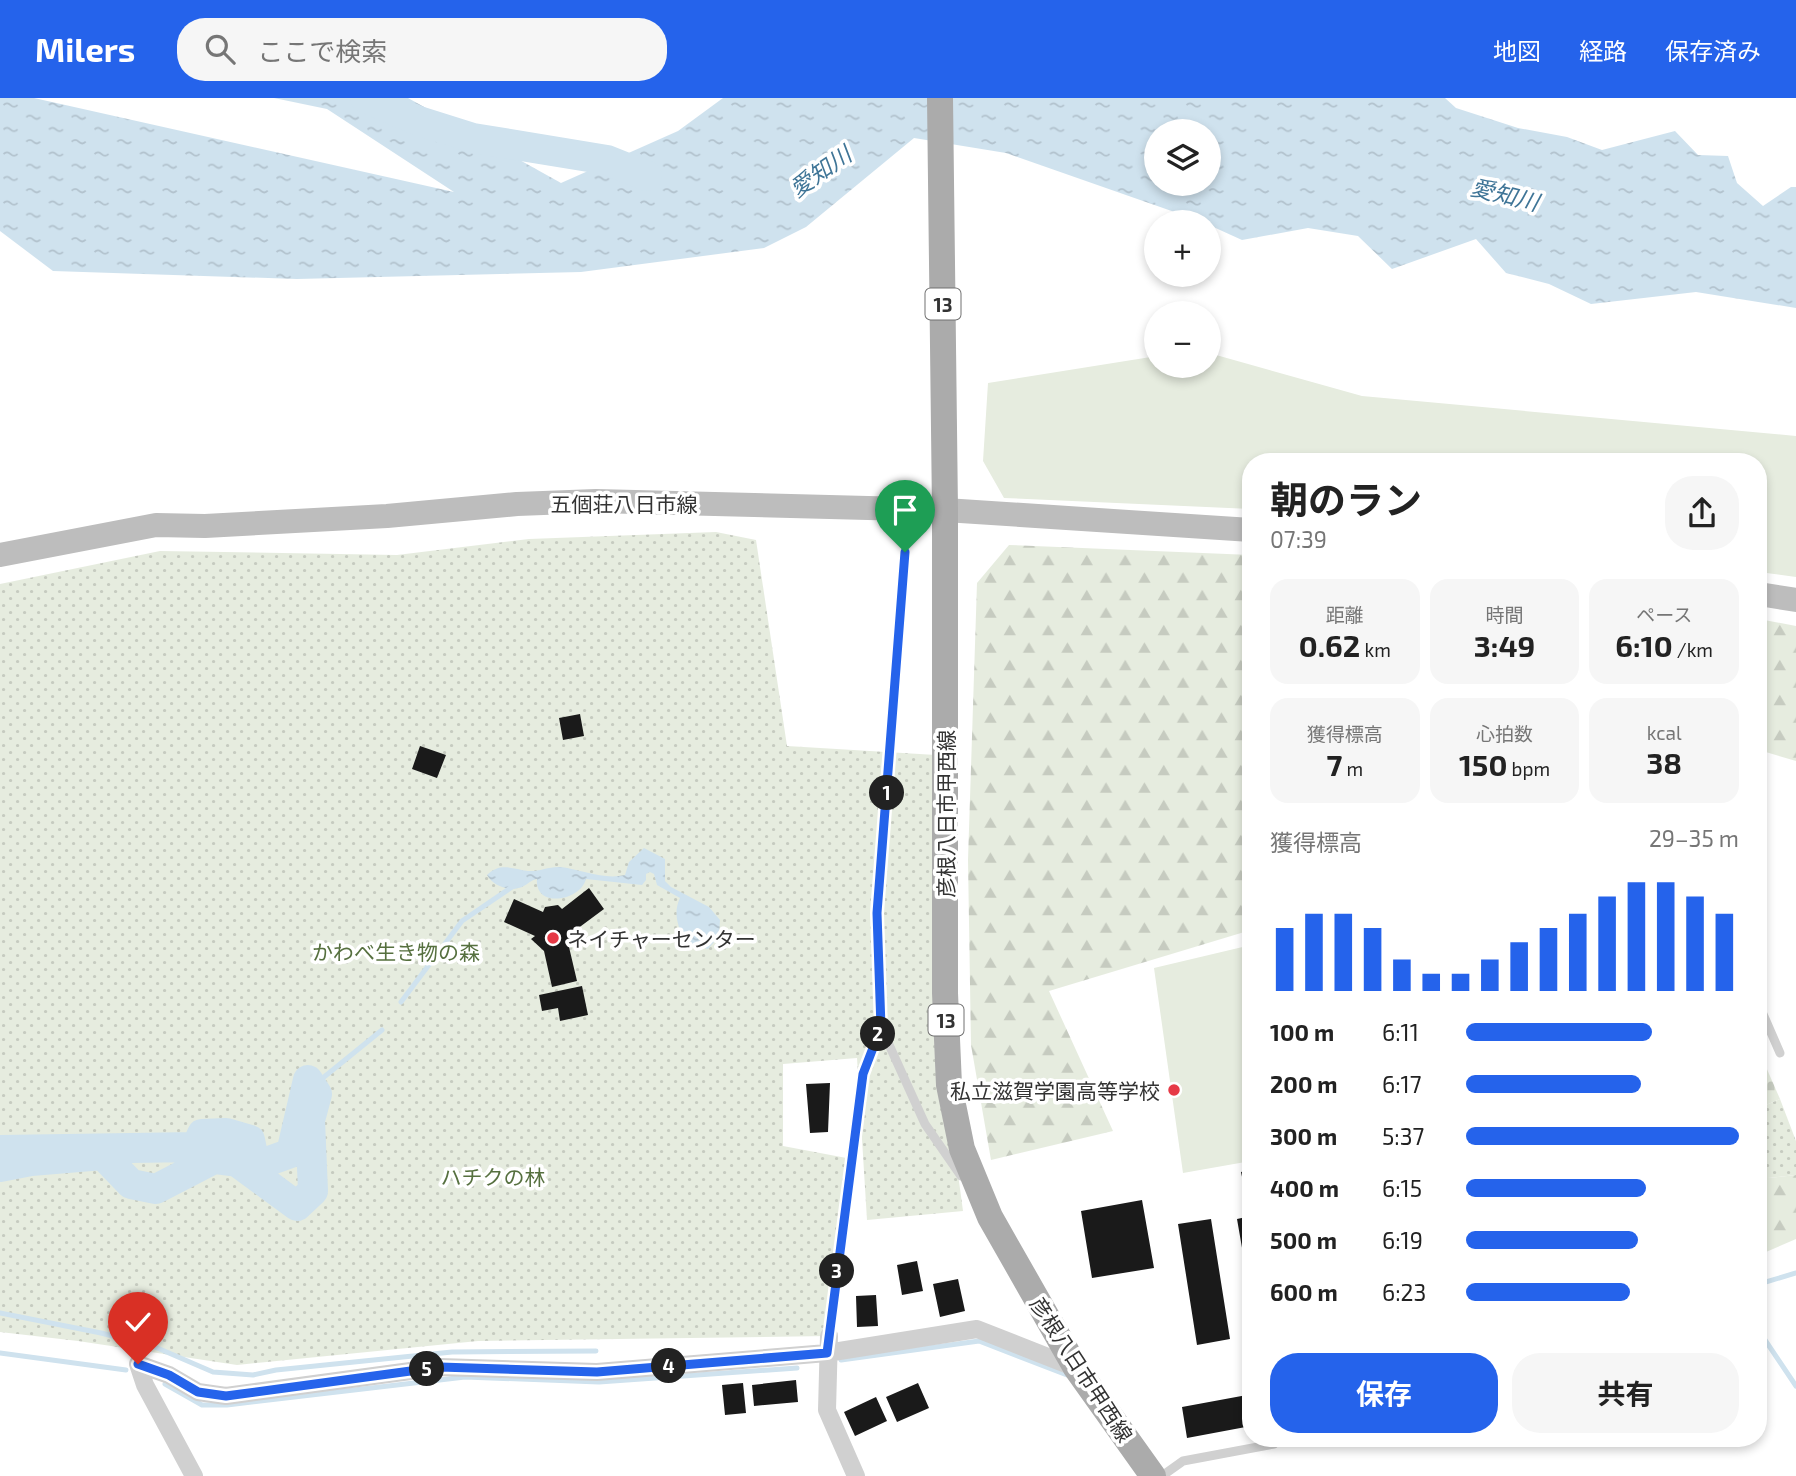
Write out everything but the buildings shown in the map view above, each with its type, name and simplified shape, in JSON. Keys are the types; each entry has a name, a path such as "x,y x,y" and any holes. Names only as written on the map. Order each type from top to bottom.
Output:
{"main road":[{"name":"彦根八日市甲西線","path":"940,98 945,510 945,993 949,1084 962,1149 990,1217 1076,1368 1153,1476"},
{"name":"五個荘八日市線","path":"0,555 156,524 205,526 292,522 517,504 596,501 945,510 1242,529"},
{"path":"1767,595 1796,600"}],"street":[{"path":"194,1476 145,1385 138,1364 169,1375 198,1392 226,1396 440,1367 597,1372 977,1329 1076,1368"},
{"path":"828,1344 827,1410 856,1476"}],"lane":[{"path":"905,552 877,913 881,1027 925,1125 990,1217"},
{"path":"1767,1023 1780,1053"},
{"path":"828,1344 863,1074 881,1027"},
{"path":"1162,1476 1183,1461 1258,1447"}],"green space":[{"path":"1221,356 1362,396 1796,436 1796,577 1767,573 1767,453 1242,453 1242,509 1004,498 983,461 988,383 1144,358 1144,378 1221,378"},
{"name":"かわべ生き物の森","path":"716,532 756,540 787,746 936,755 942,1055 963,1211 867,1220 857,1058 783,1064 783,1146 857,1160 846,1197 829,1336 478,1341 237,1365 0,1332 0,584 160,551 397,555 529,539"},
{"path":"1009,545 1242,555 1242,933 1049,991 1113,1131 991,1160 971,1045 968,860 977,583"},
{"path":"1767,621 1796,626 1796,761 1767,752"},
{"path":"1242,947 1242,1163 1183,1173 1154,968"},
{"path":"1767,1069 1780,1099 1767,1105"},
{"path":"1780,1099 1796,1141 1796,1175 1767,1178 1767,1105"},
{"path":"1796,1175 1796,1239 1767,1252 1767,1178"}],"water":[{"path":"0,98 34,98 454,192 327,109 274,98 408,98 561,183 678,131 723,98 1445,98 1456,108 1518,128 1567,137 1602,150 1675,131 1698,155 1728,156 1737,183 1763,206 1791,187 1796,187 1796,308 1696,292 1591,304 1549,284 1506,273 1476,239 1392,269 1358,236 1308,228 1242,240 1221,230 1221,210 1169,210 1006,153 914,138 806,227 764,248 581,272 297,279 53,271 0,231"},
{"path":"644,848 665,859 665,881 671,887 709,907 720,920 719,936 708,949 688,944 678,922 680,898 657,885 654,874 650,872 646,874 642,885 586,879 575,893 558,898 543,894 538,888 537,879 512,889 498,885 487,875 502,867 532,871 557,867 601,875 625,875 629,862"}],"waterway":[{"name":"愛知川","path":"365,98 419,121 473,138 607,160 647,176"},
{"path":"401,1002 462,921 515,885"},
{"path":"324,1077 382,1030"},
{"path":"0,1150 196,1147 202,1134 226,1133 250,1140 254,1159 266,1162 291,1153 308,1080 317,1094 310,1120 313,1191 297,1206 237,1162 214,1159 156,1189 131,1184 103,1155 31,1161 0,1167"},
{"path":"1767,1282 1796,1273"},
{"path":"0,1313 101,1333 155,1347 213,1372 253,1375 276,1370 452,1352 596,1351"},
{"path":"841,1360 979,1341 1067,1375"},
{"path":"1767,1343 1796,1386"},
{"path":"0,1353 126,1370"},
{"path":"165,1384 202,1405 227,1405 465,1377 599,1382 797,1368"}],"place":[{"name":"ネイチャーセンター","path":"553,938"},
{"name":"私立滋賀学園高等学校","path":"1174,1090"}],"route":[{"path":"138,1364 169,1375 198,1392 226,1396 440,1367 597,1372 827,1353 863,1074 881,1027 877,913 905,552"}],"park label":[{"name":"ハチクの林","path":"493,1176"}]}
